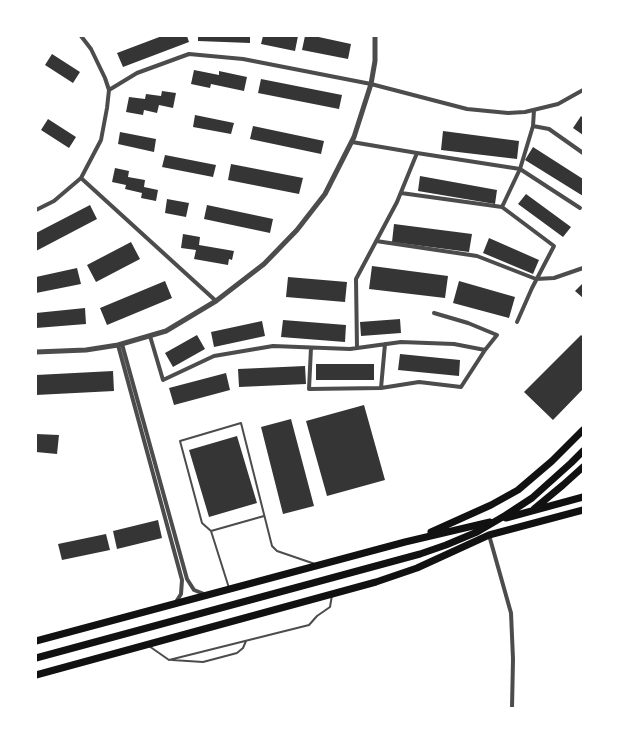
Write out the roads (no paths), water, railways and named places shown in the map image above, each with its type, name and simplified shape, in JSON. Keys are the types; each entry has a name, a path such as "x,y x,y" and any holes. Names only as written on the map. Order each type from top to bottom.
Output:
{"highway":[{"path":"405,542 462,519 518,490 552,461 583,430"},
{"path":"36,658 420,554 446,545 477,532 532,498 571,463 583,450"},
{"path":"531,512 583,466"},
{"path":"36,641 405,542 531,512 583,497"},
{"path":"36,675 376,582 417,568 489,535 583,510"}],"street":[{"path":"36,210 54,201 81,178 101,140 107,108 108,90 105,78 91,49 81,36"},
{"path":"36,352 86,350 120,345 166,331 216,301 264,264 297,230 324,194 352,142 371,84 375,61 375,36"},
{"path":"108,90 137,73 189,54 243,59 371,84 467,110 508,113 534,110 558,104 583,90"},
{"path":"502,207 520,169 533,126 534,110"},
{"path":"533,126 549,129 583,153"},
{"path":"352,142 417,154 520,169 580,208"},
{"path":"356,348 356,279 401,194 417,154"},
{"path":"81,178 216,301"},
{"path":"401,194 502,207 554,246 536,279 517,322"},
{"path":"376,242 477,256 536,279 554,278 583,268"},
{"path":"311,348 309,389 381,388 419,382 462,387 485,350 497,335 468,323 434,313"},
{"path":"150,336 163,380 214,356 273,346 356,348 401,342 454,344 485,350"},
{"path":"381,388 385,344"},
{"path":"120,345 187,578 194,590 208,595"},
{"path":"120,345 182,580 181,594 179,599 174,604"},
{"path":"489,535 511,614 513,660 512,708"}],"lane":[{"path":"229,589 211,531 202,523 180,441 241,423 272,546 277,551 318,565"},
{"path":"211,531 264,516"},
{"path":"169,660 309,625 317,616 330,607 332,595"},
{"path":"148,645 169,660 203,662 237,653 243,648 247,640"}]}
